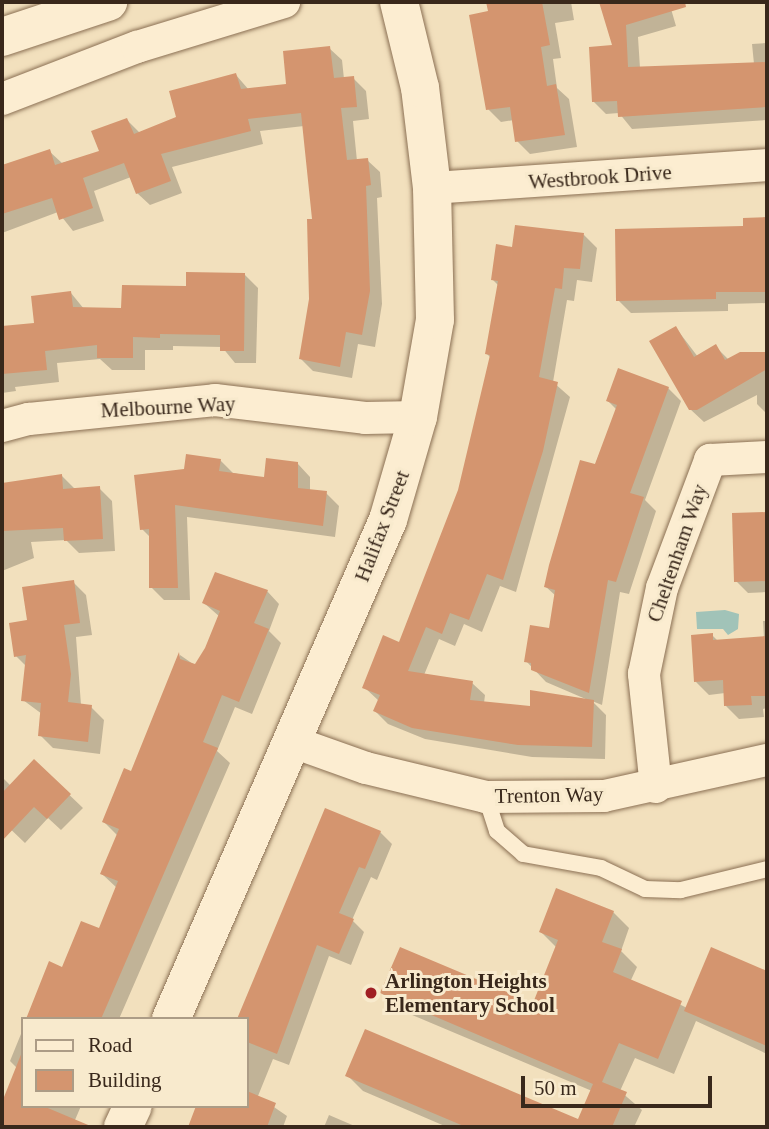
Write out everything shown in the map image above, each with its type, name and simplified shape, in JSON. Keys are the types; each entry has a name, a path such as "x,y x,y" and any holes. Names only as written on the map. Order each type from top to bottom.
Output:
{"street":[{"path":"2,37 108,2"},
{"path":"2,99 137,47 284,2"},
{"name":"Halifax Street","path":"172,1017 388,520 418,417 435,320 432,188 420,88 398,2"},
{"name":"Westbrook Drive","path":"432,188 767,165"},
{"name":"Melbourne Way","path":"2,426 40,418 215,400 365,418 418,417"},
{"name":"Cheltenham Way","path":"656,787 644,674 662,588 710,460 767,457"},
{"name":"Trenton Way","path":"293,743 366,768 486,797 567,798 656,787 767,760"},
{"path":"124,1127 132,1108"}],"lane":[{"path":"486,797 496,831 523,854 601,868 645,889 681,890 767,869"}],"water":[{"path":"725,610 739,614 738,629 728,635 723,629 697,629 696,612"}],"building":[{"path":"486,2 542,2 550,45 541,47 547,86 556,84 565,135 515,142 510,107 486,110 469,15 488,11"},
{"path":"599,2 685,2 686,7 626,25 628,67 767,62 767,107 618,117 617,101 592,102 589,47 612,45"},
{"path":"330,46 334,78 354,76 357,107 341,108 347,160 368,158 371,185 366,186 370,291 362,335 346,332 340,367 299,359 309,299 307,219 312,219 301,113 248,119 251,131 161,154 171,181 136,194 124,163 83,178 93,208 59,220 52,198 2,214 2,165 50,149 55,165 99,151 91,131 127,118 134,134 176,117 169,91 236,73 241,89 286,84 283,51"},
{"path":"767,217 767,292 716,292 716,299 616,301 615,229 743,226 743,218"},
{"path":"515,225 584,233 580,269 564,268 562,289 555,288 539,377 558,382 543,451 503,580 487,574 469,620 450,613 442,634 426,627 408,671 473,681 470,700 530,706 530,690 594,700 592,747 518,745 412,728 373,711 380,695 362,688 383,635 399,642 458,490 490,355 485,354 498,281 491,280 496,244 512,247"},
{"path":"186,272 245,273 244,351 220,351 220,335 160,334 160,338 133,337 133,358 97,358 97,345 45,351 47,370 2,374 2,326 34,323 31,296 71,291 73,307 121,308 122,285 186,286"},
{"path":"676,326 694,357 716,344 725,360 740,352 767,352 767,369 697,410 689,410 649,341"},
{"path":"618,368 669,387 630,493 644,497 616,582 608,580 589,693 531,670 531,663 524,662 530,625 549,628 555,590 544,587 549,565 580,460 595,464 617,405 606,401"},
{"path":"186,454 221,459 219,471 264,477 266,458 298,462 298,488 327,491 323,526 175,505 178,588 149,588 149,529 140,530 134,475 184,469"},
{"path":"62,474 63,489 100,486 103,539 64,541 63,528 2,531 2,483"},
{"path":"767,512 767,581 734,582 732,513"},
{"path":"215,572 268,590 254,623 269,629 239,702 222,695 203,742 218,748 102,1017 27,1017 49,961 62,967 81,921 99,928 118,881 100,874 119,829 102,822 124,768 131,771 179,652 180,659 195,664 205,648 220,611 202,603"},
{"path":"74,580 80,623 64,625 71,674 68,702 92,705 88,742 38,736 41,703 21,701 26,655 14,657 9,623 27,620 22,587"},
{"path":"713,633 713,640 767,636 767,696 751,696 752,705 724,706 723,680 694,682 691,635"},
{"path":"34,759 71,794 47,819 34,807 2,841 2,793"},
{"path":"325,808 381,831 365,869 359,867 339,913 354,919 339,954 317,945 277,1054 248,1042 248,1017 238,1017"},
{"path":"556,888 614,911 602,942 622,949 613,972 682,1001 658,1059 619,1043 602,1082 627,1092 612,1127 466,1127 345,1076 365,1029 578,1119 593,1084 380,993 400,947 533,1003 558,940 539,932"},
{"path":"711,947 767,971 767,1046 684,1011"},
{"path":"21,1054 21,1108 48,1108 93,1127 2,1127 2,1102"},
{"path":"248,1091 276,1103 267,1127 188,1127 195,1108 248,1108"}],"place":[{"name":"Arlington Heights Elementary School","path":"371,993"}]}
